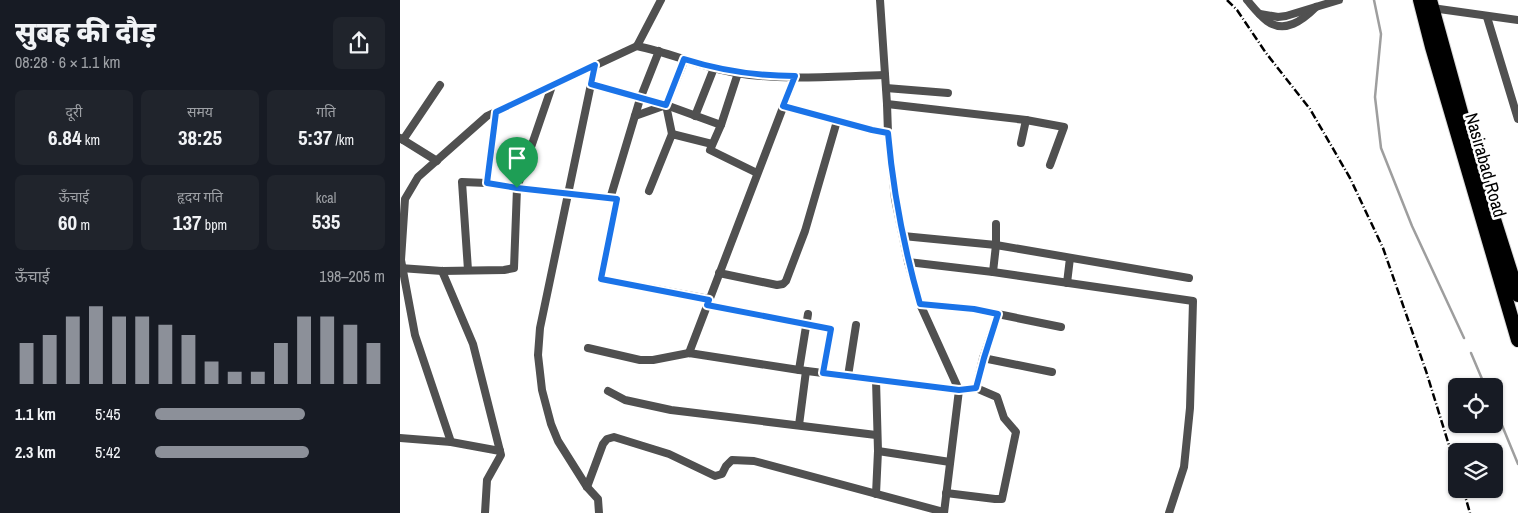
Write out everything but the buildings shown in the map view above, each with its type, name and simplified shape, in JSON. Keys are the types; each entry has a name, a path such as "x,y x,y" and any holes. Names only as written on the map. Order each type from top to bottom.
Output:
{"highway":[{"name":"Nasirabad Road","path":"1427,3 1518,295"},
{"name":"Nasirabad Road","path":"1427,3 1432,47 1518,340"}],"street":[{"path":"637,46 661,0"},
{"path":"587,487 603,444 607,439 614,437 669,454 715,476 722,474 732,460 754,461 944,513 959,390 920,304 908,262 891,173 880,0"},
{"path":"1247,0 1267,21 1283,26 1299,22 1316,7 1339,0"},
{"path":"1427,3 1487,17 1518,20"},
{"path":"1487,17 1518,119"},
{"path":"451,442 415,335 401,268 403,198 418,178 487,116 637,46 738,73 795,76 885,75"},
{"path":"610,198 640,99 659,51"},
{"path":"649,191 672,134 666,105 684,59"},
{"path":"595,65 540,328 538,355 542,390 551,424 558,441 587,487 598,500 599,513"},
{"path":"695,116 714,68"},
{"path":"738,73 721,125 710,150 758,173"},
{"path":"689,354 795,76"},
{"path":"591,84 666,105 721,125"},
{"path":"437,161 401,139 440,85"},
{"path":"401,268 442,271 504,270 514,268 517,188 552,86"},
{"path":"886,88 948,93"},
{"path":"887,104 1026,120 1064,127 1050,165"},
{"path":"635,116 666,105"},
{"path":"783,106 888,133"},
{"path":"487,183 496,112"},
{"path":"719,273 777,285 783,284 786,281 805,231 837,120"},
{"path":"1021,143 1026,120"},
{"path":"672,134 712,144"},
{"path":"468,270 462,182 487,183 617,199 601,279 831,329 823,373"},
{"path":"993,272 996,224"},
{"path":"903,236 996,245 1189,278"},
{"path":"1068,283 1070,258"},
{"path":"908,262 993,272 1193,301 1190,408 1184,467 1170,513"},
{"path":"442,271 473,344 501,455 487,480 485,513"},
{"path":"920,304 974,309 1061,327"},
{"path":"799,425 808,314"},
{"path":"976,388 998,314"},
{"path":"848,376 856,325"},
{"path":"588,348 640,360 653,360 689,354 959,390 976,388 997,397 1004,418 1016,432 1002,499 996,500 946,493"},
{"path":"984,358 1052,372"},
{"path":"876,380 876,435 878,451 876,494"},
{"path":"608,391 625,400 671,410 876,435"},
{"path":"400,438 451,442 500,451"},
{"path":"878,451 950,462"}],"waterway":[{"path":"1374,0 1381,34 1375,97 1381,148 1412,226 1464,338"},
{"path":"1471,353 1482,378"},
{"path":"1503,428 1518,464"}],"railway":[{"path":"1227,0 1237,10 1266,53 1310,109 1350,178 1383,248 1426,371 1448,443"},
{"path":"1466,498 1470,513"}],"route":[{"path":"684,59 738,73 795,76 783,106 888,133 895,199 908,262 920,304 974,309 998,314 976,388 959,390 823,373 831,329 707,305 709,300 601,279 617,199 517,188 487,183 496,112 595,65 591,84 666,105 684,59"}]}
